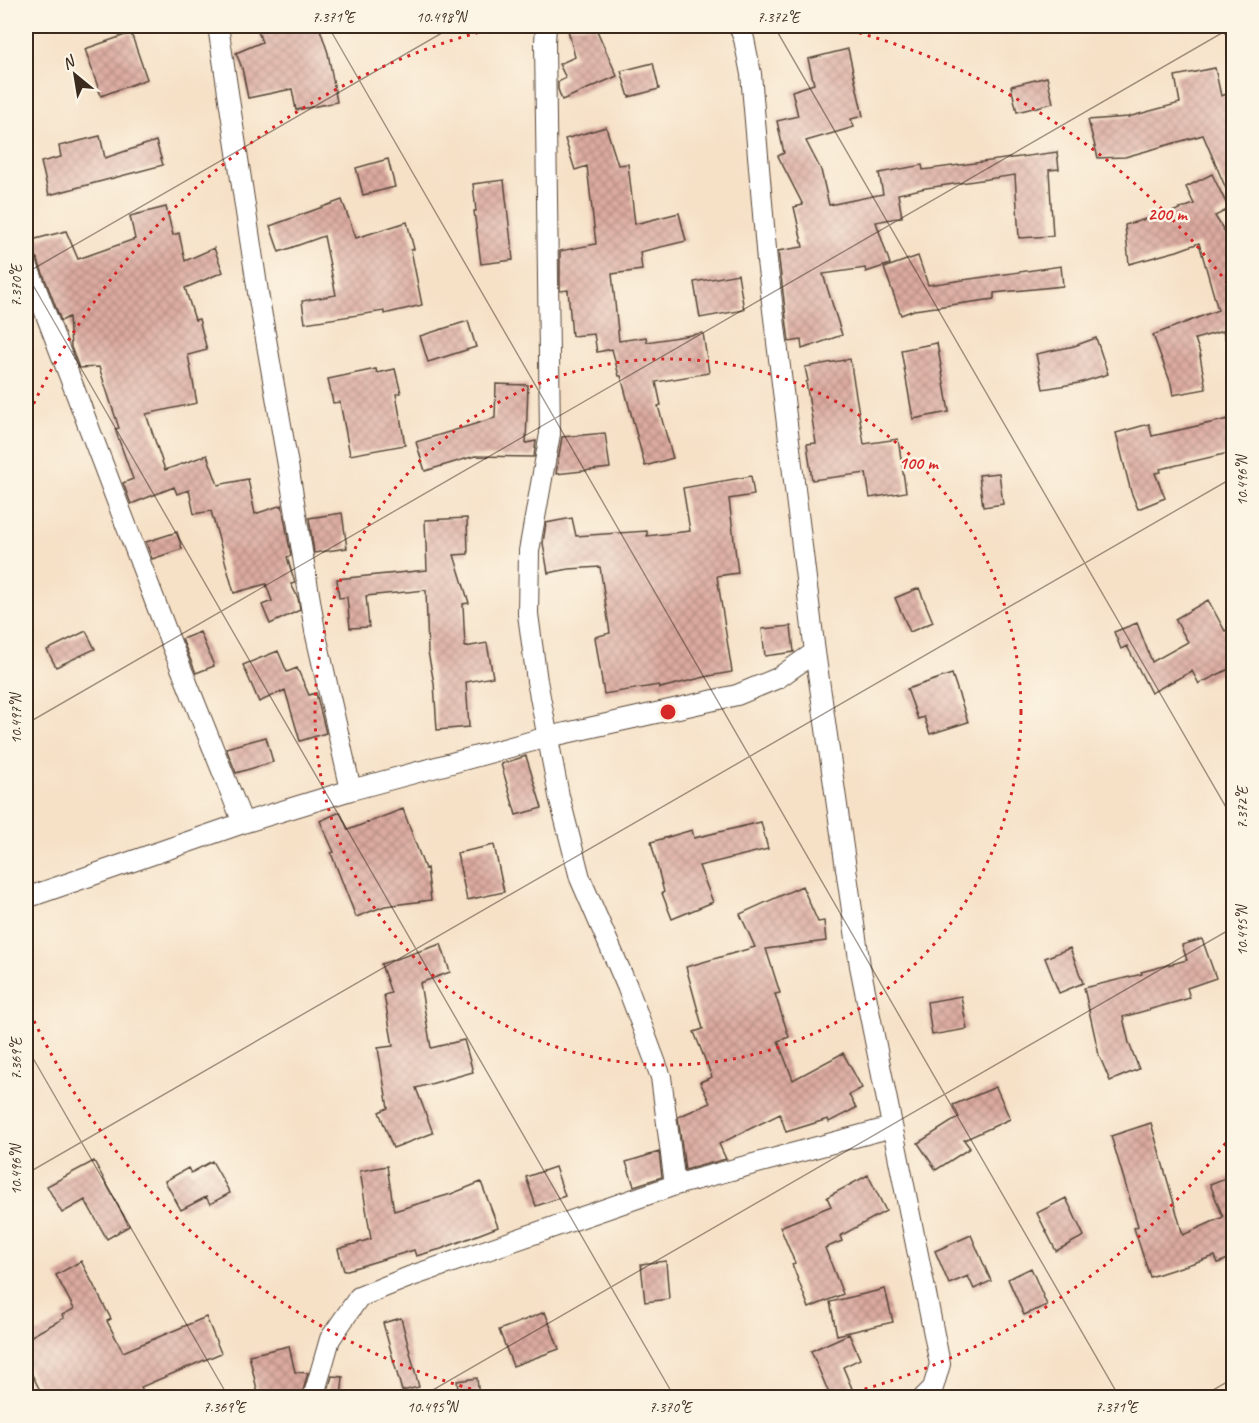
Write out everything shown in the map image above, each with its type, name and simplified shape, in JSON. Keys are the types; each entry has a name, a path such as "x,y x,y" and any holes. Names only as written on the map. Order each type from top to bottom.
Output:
{"street":[{"path":"218,26 255,277 290,471 315,631 351,790"},
{"path":"546,26 550,434 529,551 528,614 537,681 559,796 580,878 627,986 661,1077 675,1185"},
{"path":"739,26 751,74 767,261 815,652 860,966 940,1364 933,1388 923,1398"},
{"path":"26,262 243,823"},
{"path":"27,894 351,790 548,737 737,695 778,678 815,652"},
{"path":"313,1398 330,1339 359,1297 409,1277 675,1185 892,1127"}],"building":[{"path":"256,26 319,26 328,53 337,102 296,110 292,89 248,98 242,68 236,53 262,42"},
{"path":"567,26 595,26 617,76 562,100 558,82 566,78 559,64 575,57"},
{"path":"131,33 147,79 101,96 85,49"},
{"path":"848,49 863,116 851,119 854,127 806,141 821,170 829,205 883,194 879,173 922,165 923,170 1057,152 1059,169 1049,170 1053,236 1019,238 1015,175 898,194 902,217 876,222 890,264 866,272 865,268 823,274 842,335 802,349 801,340 789,342 778,251 803,247 794,207 803,205 778,156 784,153 777,121 798,116 792,91 814,84 808,59"},
{"path":"653,63 659,89 629,97 621,71"},
{"path":"1215,68 1221,96 1227,94 1233,108 1233,205 1203,135 1125,157 1098,158 1088,120 1128,117 1180,103 1175,76"},
{"path":"1047,77 1053,103 1017,112 1011,86"},
{"path":"606,127 618,165 628,164 635,224 679,213 686,241 640,252 642,270 612,274 619,341 646,337 647,342 703,333 709,373 656,382 661,405 658,406 673,458 645,466 612,349 597,352 594,334 572,336 568,290 560,291 560,251 596,244 587,166 575,170 565,139"},
{"path":"100,136 105,158 156,141 163,165 49,195 41,162 61,157 59,146"},
{"path":"388,159 395,187 363,195 356,168"},
{"path":"1212,174 1229,209 1215,216 1233,245 1233,346 1228,347 1223,331 1195,339 1201,356 1206,389 1173,395 1153,335 1218,310 1199,243 1129,264 1125,225 1146,219 1147,221 1194,204 1186,187"},
{"path":"504,180 513,260 481,264 473,184"},
{"path":"342,200 356,238 407,222 414,249 411,250 422,305 384,314 384,311 305,323 302,301 336,295 324,236 279,252 270,226"},
{"path":"166,207 173,235 179,233 185,261 214,248 223,272 185,288 195,320 199,319 207,350 188,355 197,403 146,414 165,470 207,455 218,485 248,479 255,514 282,505 291,556 287,557 295,583 291,584 298,598 300,610 270,624 262,605 272,601 266,584 234,593 211,511 194,514 189,490 177,494 174,487 131,504 123,483 133,479 115,429 119,428 99,367 79,368 71,347 69,317 61,321 37,258 28,241 66,231 78,259 135,239 130,216"},
{"path":"918,256 928,285 1061,266 1063,286 994,293 994,299 914,310 901,315 884,268"},
{"path":"738,274 744,310 700,318 694,282"},
{"path":"468,321 476,347 428,362 420,336"},
{"path":"1096,338 1108,374 1079,383 1043,389 1036,354 1074,346"},
{"path":"937,343 949,412 913,419 901,350"},
{"path":"850,359 864,444 898,439 906,492 870,498 866,473 812,480 807,444 816,443 805,367"},
{"path":"376,369 377,373 395,369 401,393 396,394 405,445 350,455 340,402 333,403 328,379"},
{"path":"496,384 528,385 526,443 536,441 534,457 475,456 425,471 416,442 495,418"},
{"path":"1233,418 1233,452 1160,469 1161,472 1155,473 1165,498 1138,509 1131,492 1116,433 1149,424 1152,436"},
{"path":"605,433 610,468 556,474 562,437"},
{"path":"999,473 1003,504 983,507 979,475"},
{"path":"751,476 754,495 729,499 738,573 717,576 732,672 660,688 659,685 604,694 595,637 610,633 600,567 548,573 543,543 546,523 572,518 576,536 647,531 647,536 690,531 683,488"},
{"path":"342,513 347,548 314,553 309,518"},
{"path":"467,518 468,554 454,555 469,603 463,604 465,647 487,643 493,677 466,682 469,727 437,730 434,683 428,652 426,590 366,596 369,627 350,628 347,597 339,598 337,579 427,570 425,520"},
{"path":"177,532 182,549 152,559 146,542"},
{"path":"919,588 933,622 910,632 895,598"},
{"path":"1208,600 1225,631 1233,627 1233,667 1199,684 1192,671 1151,693 1127,646 1121,649 1114,632 1137,623 1152,662 1188,642 1175,619"},
{"path":"791,626 794,652 765,656 762,629"},
{"path":"86,631 95,649 56,667 47,650"},
{"path":"200,632 214,666 196,673 182,639"},
{"path":"278,651 287,672 297,668 309,695 316,693 326,733 300,741 285,690 259,702 243,665"},
{"path":"952,674 968,722 930,734 924,717 918,719 907,689"},
{"path":"266,737 273,762 236,773 226,748"},
{"path":"526,756 542,808 516,815 501,764"},
{"path":"403,809 425,869 427,868 431,900 385,906 356,917 331,853 334,852 320,821 340,812 348,830"},
{"path":"761,822 768,849 699,866 713,902 672,919 662,893 664,892 651,842 692,830 694,838"},
{"path":"494,845 504,892 467,900 457,853"},
{"path":"802,886 818,922 824,921 826,941 766,949 780,993 775,994 789,1037 778,1041 793,1080 843,1053 862,1088 849,1095 856,1108 829,1122 828,1119 786,1132 780,1114 719,1144 726,1159 685,1170 678,1117 710,1103 700,1082 712,1077 694,1032 703,1029 686,967 755,947 740,914"},
{"path":"1202,939 1216,978 1187,988 1190,998 1123,1017 1129,1043 1139,1069 1110,1081 1099,1055 1084,988 1187,960 1182,945"},
{"path":"441,944 450,972 420,983 431,1048 464,1040 473,1072 416,1088 433,1133 393,1148 379,1112 388,1108 378,1048 393,1046 384,995 391,993 381,964"},
{"path":"1070,948 1083,983 1059,993 1045,958"},
{"path":"961,996 967,1029 932,1035 927,1002"},
{"path":"996,1087 1010,1119 964,1140 970,1148 936,1170 918,1143 959,1117 953,1105"},
{"path":"1151,1123 1183,1235 1223,1217 1210,1184 1233,1175 1233,1257 1218,1263 1215,1256 1150,1277 1134,1228 1138,1226 1111,1136"},
{"path":"659,1152 662,1177 634,1186 626,1162"},
{"path":"94,1161 129,1226 107,1239 85,1200 62,1213 47,1186"},
{"path":"212,1161 230,1193 210,1204 206,1197 181,1210 165,1181 188,1168 191,1173"},
{"path":"387,1166 394,1211 451,1194 481,1182 498,1227 441,1249 416,1256 414,1250 344,1271 338,1249 371,1239 360,1171"},
{"path":"555,1167 565,1196 536,1206 526,1177"},
{"path":"868,1175 886,1211 840,1236 842,1241 825,1248 843,1294 809,1308 792,1264 795,1263 780,1227 831,1206 827,1197"},
{"path":"1066,1198 1084,1236 1056,1251 1037,1213"},
{"path":"971,1235 991,1281 974,1289 968,1276 949,1284 935,1251"},
{"path":"81,1261 111,1319 107,1321 123,1352 206,1317 221,1353 141,1387 147,1398 44,1398 26,1363 26,1339 64,1318 62,1315 74,1309 56,1275"},
{"path":"666,1261 669,1299 645,1302 641,1264"},
{"path":"1031,1268 1047,1305 1024,1315 1008,1279"},
{"path":"885,1289 893,1322 837,1335 830,1302"},
{"path":"545,1312 559,1349 513,1366 499,1330"},
{"path":"401,1318 419,1387 402,1391 383,1323"},
{"path":"849,1334 860,1359 843,1367 856,1398 831,1398 811,1351"},
{"path":"289,1346 295,1372 308,1373 301,1398 259,1398 249,1355"},
{"path":"332,1376 343,1377 341,1398 326,1398"},
{"path":"477,1378 479,1398 459,1398 457,1381"}]}
